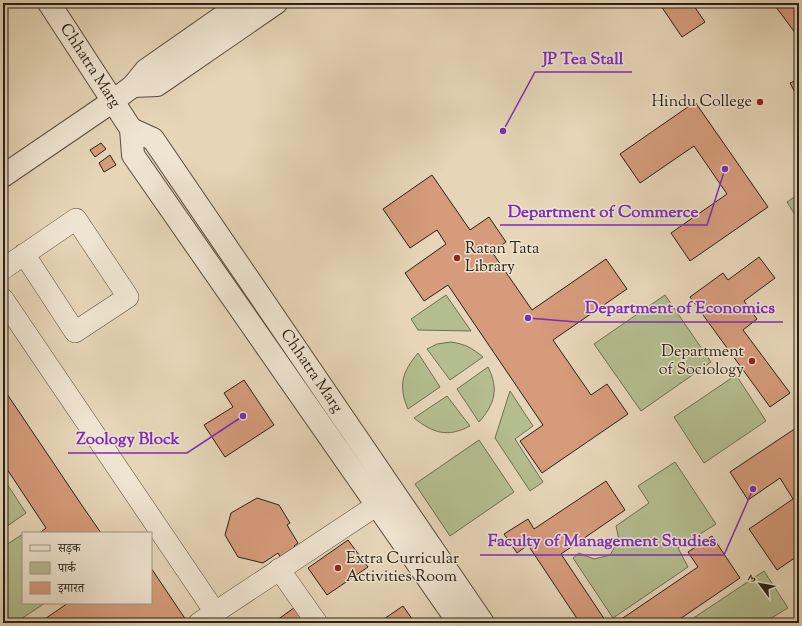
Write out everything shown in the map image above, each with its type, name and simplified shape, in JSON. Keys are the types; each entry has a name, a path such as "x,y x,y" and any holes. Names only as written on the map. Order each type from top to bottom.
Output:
{"street":[{"name":"Chhatra Marg","path":"49,3 131,129 133,155 459,623"},
{"path":"3,176 113,101 133,86 146,70 242,3"},
{"path":"133,86 157,85 276,3"},
{"name":"Chhatra Marg","path":"131,129 153,139 483,623"},
{"path":"3,269 24,254 76,219 128,297 76,332 24,254"},
{"path":"3,299 207,617 376,505"},
{"path":"279,569 317,623"}],"green space":[{"path":"799,194 799,221 787,202"},
{"path":"446,295 471,331 418,330 411,319"},
{"path":"665,295 711,362 641,411 594,344"},
{"path":"451,342 468,347 483,357 450,380 427,349 437,344"},
{"path":"418,353 440,387 408,409 403,393 403,380 408,367"},
{"path":"488,367 493,382 494,396 489,409 479,422 457,389"},
{"path":"736,375 766,421 704,463 674,417"},
{"path":"510,391 533,426 515,439 543,482 530,491 495,438"},
{"path":"447,396 470,426 454,432 440,432 428,427 414,418"},
{"path":"479,440 514,492 450,536 415,484"},
{"path":"675,462 716,524 678,548 688,567 613,618 573,558 579,553 594,559 610,555 619,540 616,526 649,503 638,486"},
{"path":"3,478 26,513 3,529"},
{"path":"22,535 22,604 44,604 15,623 3,623 3,547"},
{"path":"764,571 788,608 763,623 686,623"}],"building":[{"path":"659,3 692,3 705,22 682,37"},
{"path":"773,3 799,3 799,38"},
{"path":"799,79 799,100 790,83"},
{"path":"695,102 768,207 690,261 671,233 727,194 694,146 640,183 620,154"},
{"path":"101,143 106,149 95,157 90,150"},
{"path":"110,155 116,165 104,172 99,163"},
{"path":"432,175 470,230 489,217 506,242 492,252 532,310 606,259 627,289 553,340 591,395 607,384 628,414 542,473 520,441 543,425 448,285 424,301 405,273 446,244 437,230 410,248 383,209"},
{"name":"Department of Sociology","path":"759,257 775,278 744,301 757,319 743,330 790,393 770,407 690,297 723,273 728,280"},
{"path":"244,380 274,425 225,457 204,425 233,407 224,393"},
{"path":"3,388 100,532 41,532 46,528 3,463"},
{"path":"799,426 799,555 777,570 749,529 793,499 780,478 748,500 730,472"},
{"path":"606,481 625,510 561,554 607,623 580,623 528,545 517,553 504,534 528,519 534,529"},
{"path":"257,498 279,505 290,523 287,525 298,543 294,546 297,550 282,560 278,553 263,563 238,557 225,535 231,513"},
{"path":"712,536 740,578 674,623 622,623 620,620 698,567 688,552"},
{"name":"Extra Curricular Activities Room","path":"348,540 368,567 327,595 308,568"},
{"path":"152,569 186,620 182,623 39,623 67,604 152,604"},
{"path":"298,605 311,623 273,623"},
{"path":"403,606 415,623 378,623"}],"place":[{"name":"Hindu College","path":"760,102"},
{"name":"JP Tea Stall","path":"503,131"},
{"name":"Department of Commerce","path":"725,169"},
{"name":"Ratan Tata Library","path":"457,258"},
{"name":"Department of Economics","path":"528,318"},
{"name":"Department of Sociology","path":"752,361"},
{"name":"Zoology Block","path":"243,416"},
{"name":"Faculty of Management Studies","path":"753,489"},
{"name":"Extra Curricular Activities Room","path":"338,568"}]}
